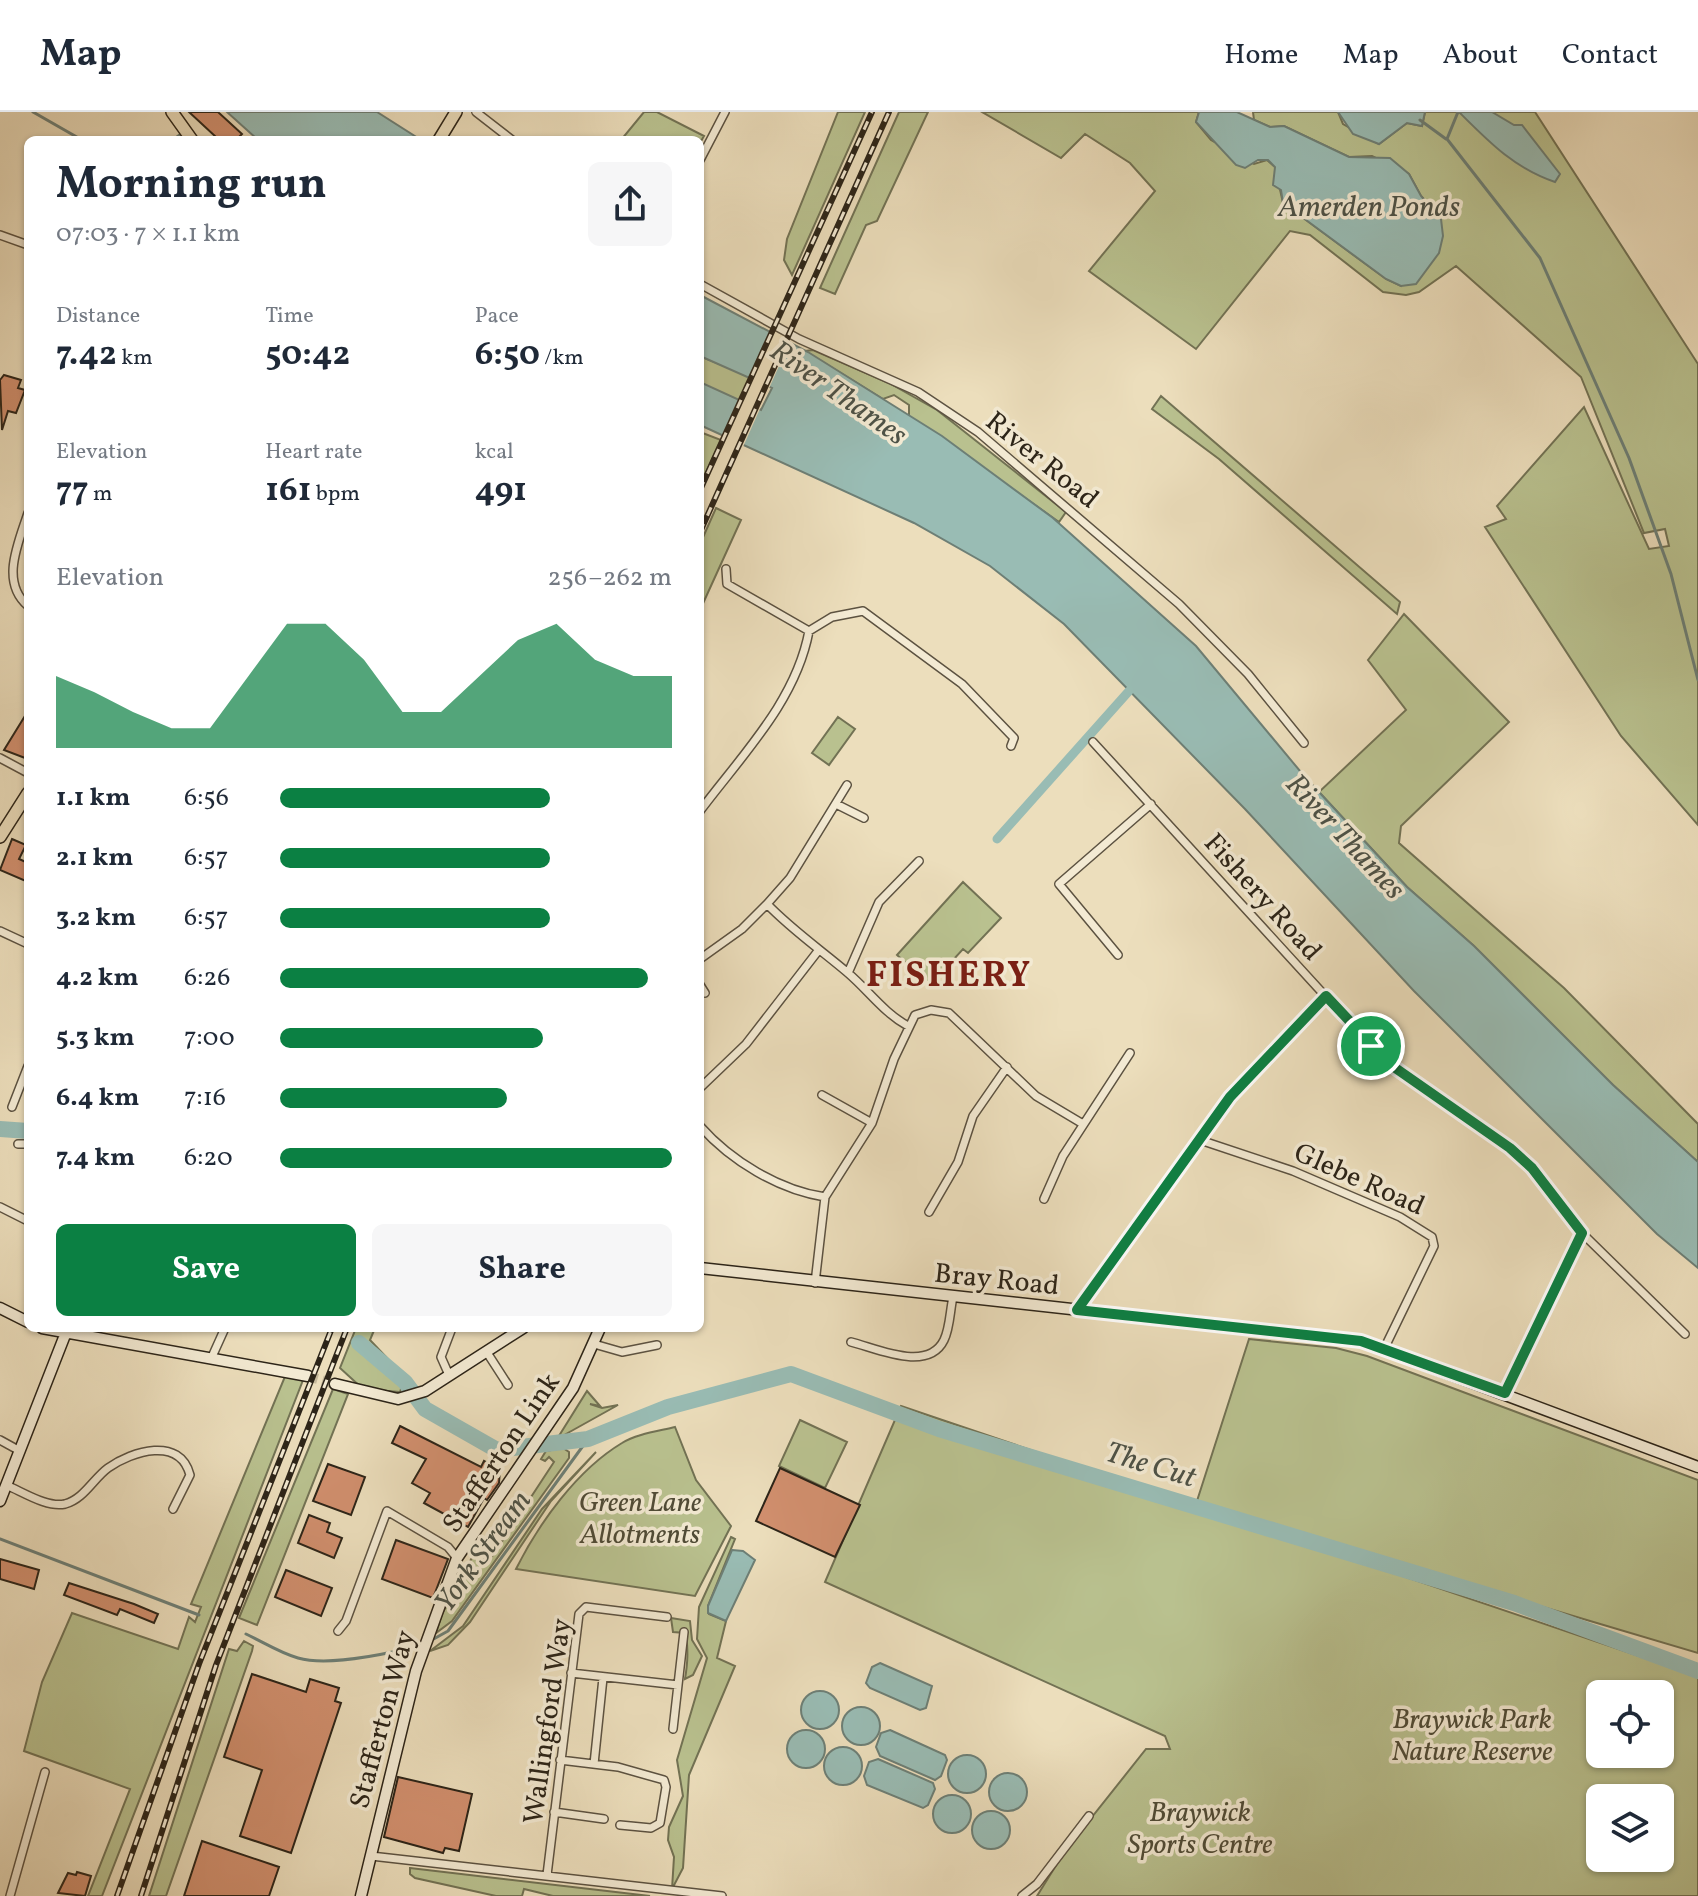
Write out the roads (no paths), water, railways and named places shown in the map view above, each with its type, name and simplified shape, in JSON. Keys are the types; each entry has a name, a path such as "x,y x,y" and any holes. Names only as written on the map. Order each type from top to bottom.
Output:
{"main road":[{"path":"172,112 188,133"},
{"path":"442,136 454,116"},
{"path":"0,837 24,799"}],"street":[{"path":"476,112 507,136"},
{"path":"704,152 725,112"},
{"path":"0,235 24,244"},
{"name":"River Road","path":"704,286 799,339 918,392 978,432 1179,604 1232,656 1304,743"},
{"path":"24,527 10,578 13,591 24,602"},
{"path":"726,569 727,584 809,631"},
{"path":"704,806 791,690 804,659 809,631 832,617 863,611 962,684 1014,738 1011,746"},
{"name":"Fishery Road","path":"1093,742 1391,1065 1510,1148 1532,1168 1582,1233 1685,1334"},
{"path":"0,758 24,771"},
{"path":"704,956 742,929 790,878 838,805 847,785"},
{"path":"1118,955 1059,884 1151,804"},
{"path":"838,805 864,818"},
{"path":"848,973 879,902 919,861"},
{"path":"767,904 818,951 848,973 893,1018 908,1026"},
{"path":"0,931 24,942"},
{"path":"704,1084 746,1044 818,951"},
{"path":"1077,1310 1197,1139 1266,1056 1326,996"},
{"path":"815,1283 825,1197 872,1123 908,1026 915,1015 931,1010 949,1013 1036,1096 1083,1124"},
{"path":"1044,1199 1083,1124 1130,1053"},
{"path":"929,1212 958,1162 973,1116 1007,1067"},
{"path":"12,1107 24,1076"},
{"path":"822,1095 872,1123"},
{"path":"704,1129 764,1177 787,1188 825,1197"},
{"name":"Glebe Road","path":"1197,1139 1293,1171 1400,1217 1433,1238 1434,1246 1385,1347"},
{"path":"18,1144 24,1144"},
{"path":"0,1207 24,1219"},
{"path":"1505,1393 1582,1233"},
{"name":"Bray Road","path":"704,1269 1339,1338 1385,1347 1698,1467"},
{"path":"851,1342 911,1357 929,1355 944,1340 953,1297"},
{"path":"0,1308 24,1320"},
{"path":"56,1332 308,1376"},
{"path":"211,1359 223,1332"},
{"path":"449,1375 441,1357 450,1332"},
{"path":"335,1384 398,1399 425,1391 517,1332"},
{"name":"Stafferton Link","path":"457,1558 553,1420 598,1332"},
{"path":"0,1501 65,1335"},
{"path":"594,1344 622,1352 657,1345"},
{"path":"486,1351 508,1385"},
{"path":"0,1440 20,1451"},
{"path":"6,1485 50,1504 64,1504 78,1498 115,1464 157,1449 171,1450 187,1464 190,1475 173,1509"},
{"path":"338,1631 346,1621 387,1511 448,1547 457,1558"},
{"name":"Stafferton Way","path":"361,1896 416,1671 457,1558"},
{"name":"Wallingford Way","path":"547,1875 578,1618 583,1608 667,1617"},
{"path":"673,1729 684,1632"},
{"path":"571,1673 678,1685"},
{"path":"594,1764 603,1678"},
{"path":"560,1760 663,1778 666,1787 660,1823 651,1828 620,1825"},
{"path":"10,1896 45,1772"},
{"path":"554,1812 604,1819"},
{"path":"1022,1896 1037,1884 1089,1816"},
{"path":"371,1856 722,1896"}],"water":[{"path":"227,112 377,112 415,136 254,136"},
{"name":"Amerden Ponds","path":"1199,112 1237,112 1270,127 1284,126 1349,157 1390,158 1409,174 1421,196 1441,219 1443,236 1439,253 1416,284 1401,286 1386,279 1283,203 1281,190 1273,185 1275,167 1268,160 1258,160 1245,168 1236,165 1196,122"},
{"name":"Amerden Ponds","path":"1338,112 1425,112 1422,126 1407,123 1379,144 1353,134"},
{"name":"Amerden Ponds","path":"1459,112 1492,112 1514,125 1522,125 1560,174 1555,182 1515,162"},
{"name":"River Thames","path":"704,297 808,352 942,436 1053,518 1196,646 1305,777 1407,887 1474,946 1613,1085 1698,1162 1698,1268 1657,1234 1414,991 1245,809 1064,624 990,566 914,523 704,427 704,384 761,410 772,388 704,358"},
{"path":"732,1550 743,1551 755,1560 726,1621 708,1613 708,1606"},
{"path":"880,1663 932,1686 926,1708 920,1710 870,1688 866,1683 872,1667"},
{"path":"820,1691 834,1696 839,1710 834,1724 820,1729 806,1724 801,1710 806,1696"},
{"path":"861,1707 875,1712 880,1726 875,1740 861,1745 847,1740 842,1726 847,1712"},
{"path":"806,1730 820,1735 825,1749 820,1763 806,1768 792,1763 787,1749 792,1735"},
{"path":"890,1730 945,1755 947,1760 941,1776 935,1780 880,1756 876,1747 881,1733"},
{"path":"843,1747 857,1752 862,1766 857,1780 843,1785 829,1780 824,1766 829,1752"},
{"path":"967,1755 981,1760 986,1774 981,1788 967,1793 953,1788 948,1774 953,1760"},
{"path":"878,1759 933,1783 935,1789 928,1805 923,1808 867,1785 864,1776 869,1762"},
{"path":"1008,1773 1022,1778 1027,1792 1022,1806 1008,1811 994,1806 989,1792 994,1778"},
{"path":"952,1795 966,1800 971,1814 966,1828 952,1833 938,1828 933,1814 938,1800"},
{"path":"991,1811 1005,1816 1010,1830 1005,1844 991,1849 977,1844 972,1830 977,1816"}],"waterway":[{"path":"33,112 75,136"},
{"path":"1458,112 1447,139 1540,258 1629,458 1671,574 1698,680"},
{"path":"1420,120 1446,139"},
{"path":"997,839 1129,691"},
{"path":"0,1129 24,1131"},
{"name":"The Cut","path":"359,1343 405,1382 425,1409 497,1450 588,1439 668,1407 791,1374 939,1429 1514,1603 1698,1671"},
{"name":"York Stream","path":"430,1641 448,1631 588,1439"},
{"name":"York Stream","path":"0,1539 199,1615"},
{"name":"York Stream","path":"246,1634 298,1658 327,1661 360,1658 423,1645"}],"tunnel":[{"path":"308,1376 335,1384"}],"railway":[{"path":"704,481 872,112"},
{"path":"704,523 889,112"},
{"path":"117,1896 199,1664 330,1332"},
{"path":"141,1896 216,1665 345,1332"}],"district":[{"name":"FISHERY","path":"949,973"}],"park label":[{"name":"Green Lane Allotments","path":"640,1517"},
{"name":"Braywick Park Nature Reserve","path":"1472,1734"},
{"name":"Braywick Sports Centre","path":"1200,1827"}]}
